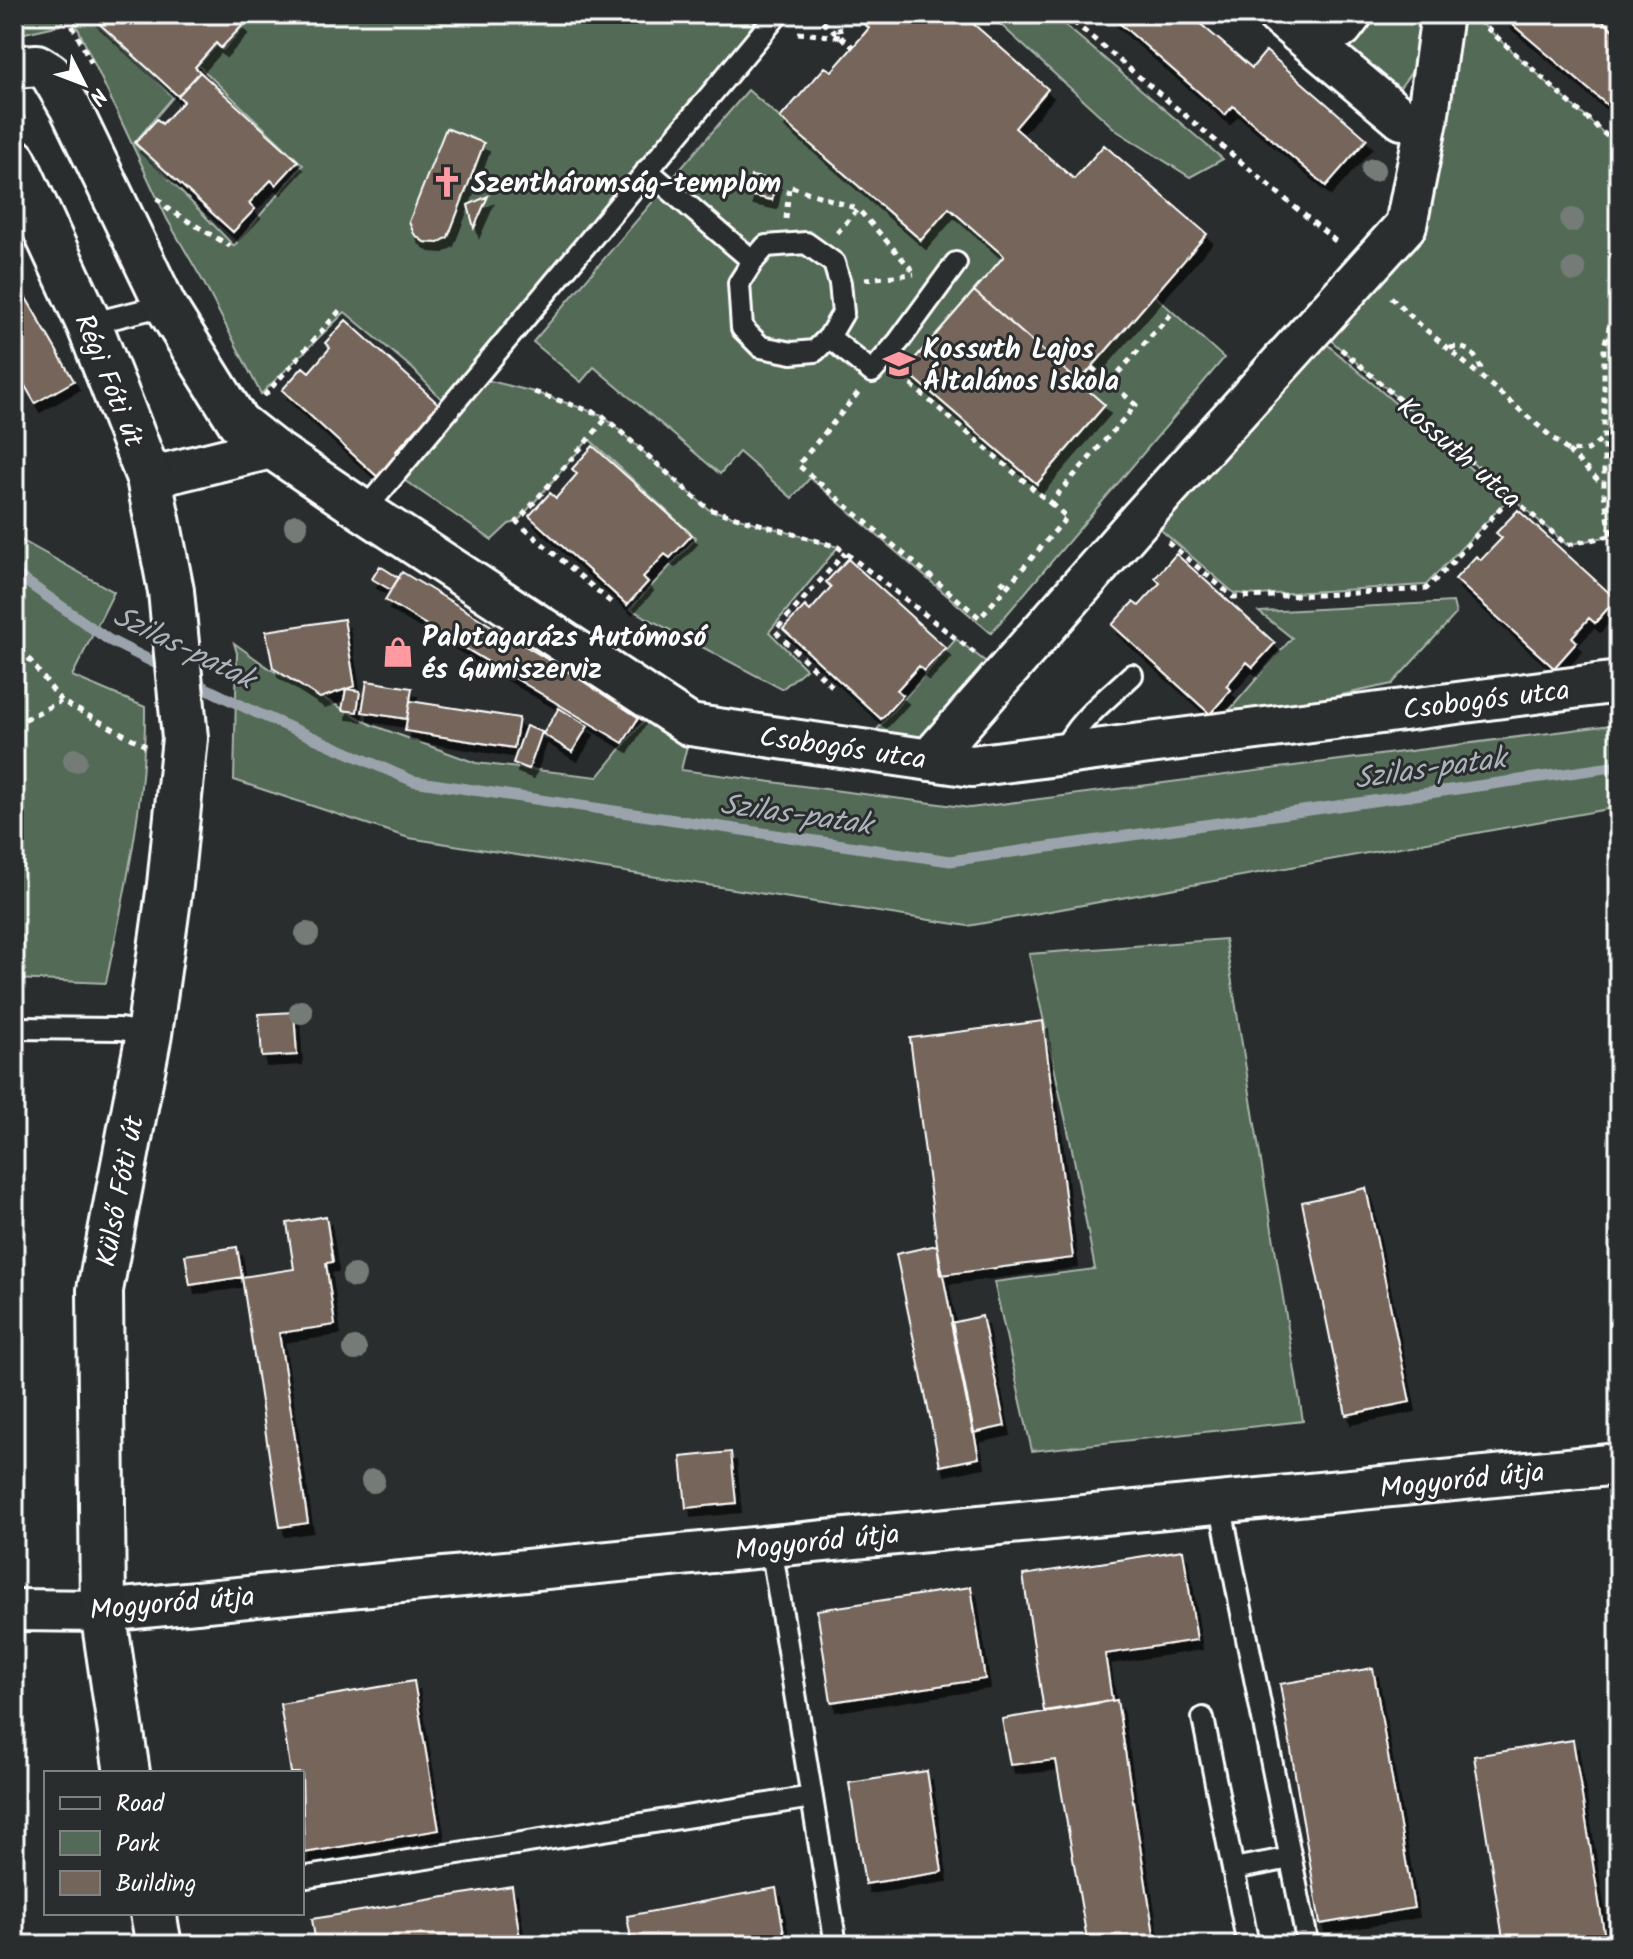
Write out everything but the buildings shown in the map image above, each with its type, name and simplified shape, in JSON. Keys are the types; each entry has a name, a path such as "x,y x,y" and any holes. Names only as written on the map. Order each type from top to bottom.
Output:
{"main road":[{"name":"Régi Fóti út","path":"14,161 89,324 149,478 162,532 173,610"},
{"name":"Külső Fóti út","path":"127,1771 103,1611 100,1290 149,1034 170,885 173,610"},
{"path":"153,1915 159,1945"}],"street":[{"path":"1288,24 1342,27 1352,14"},
{"path":"929,760 1313,325 1406,225 1427,120 1442,14"},
{"path":"1288,24 1402,119"},
{"path":"14,67 37,65 50,73 70,107 165,305 238,422 271,448"},
{"path":"149,478 271,448"},
{"name":"Csobogós utca","path":"271,448 690,725 972,766 1619,682"},
{"name":"Mogyoród útja","path":"14,1610 103,1611 1619,1464"}],"lane":[{"path":"364,511 771,22"},
{"path":"647,170 753,261"},
{"path":"806,243 834,263 843,313 829,337 815,351 792,353 761,347 742,328 739,283 753,261 766,246 806,243"},
{"path":"829,337 877,366 956,263"},
{"path":"89,324 165,305"},
{"path":"1062,754 1067,743 1089,717 1132,675"},
{"path":"14,1028 120,1029 149,1034"},
{"path":"1220,1503 1308,1945"},
{"path":"771,1546 836,1945"},
{"path":"1203,1718 1248,1945"},
{"path":"307,1877 812,1797"},
{"path":"1233,1869 1291,1858"}],"path":[{"path":"813,14 853,47"},
{"path":"837,14 841,37"},
{"path":"1064,14 1366,266 1397,303 1604,486"},
{"path":"1471,14 1619,147"},
{"path":"771,22 841,37"},
{"path":"786,209 789,186 858,209 916,274 911,325"},
{"path":"155,196 168,209 230,246"},
{"path":"844,225 858,209"},
{"path":"1611,534 1604,486 1602,439 1604,346 1619,292"},
{"path":"238,422 343,307"},
{"path":"1110,382 1173,312"},
{"name":"Kossuth utca","path":"1313,325 1567,545 1619,534"},
{"path":"1449,348 1460,346 1472,353 1479,360 1484,378"},
{"path":"877,366 1067,517 980,618 798,465 852,407 877,366"},
{"path":"1050,503 1136,405 1092,368"},
{"path":"534,392 602,415 708,509 838,547 1003,675"},
{"path":"605,420 517,522 614,605"},
{"path":"1568,451 1588,450 1602,439"},
{"path":"1141,518 1233,597 1426,589 1511,496"},
{"path":"1031,545 1037,550"},
{"path":"832,686 775,631 845,553"},
{"path":"1001,580 1007,586"},
{"path":"14,639 61,701 146,746 170,742"},
{"path":"14,725 61,701"}],"green space":[{"path":"14,14 70,14 60,25 16,35"},
{"path":"78,14 110,36 173,97 134,143 234,246 303,165 198,65 217,45 223,50 245,25 234,14 760,14 725,64 447,405 413,369 345,312 261,394 167,219 74,20"},
{"path":"989,14 1052,14 1223,159 1190,177 1117,131"},
{"path":"1359,14 1435,14 1419,62 1395,94 1338,40"},
{"path":"1442,14 1471,14 1619,147 1619,534 1567,545 1313,325 1406,225"},
{"path":"748,90 920,240 949,208 1004,256 905,370 1037,483 1105,405 1079,382 1154,295 1224,358 991,633 810,478 792,498 739,452 720,474 594,367 581,382 533,342"},
{"path":"1313,332 1507,500 1426,585 1258,595 1234,593 1148,519"},
{"path":"475,377 534,392 602,415 708,509 838,547 769,632 806,669 782,689 630,609 696,538 589,439 517,522 509,524 492,540 395,474"},
{"path":"14,536 114,592 72,676 145,707 138,811 106,983 14,979"},
{"path":"1453,602 1456,614 1392,684 1220,721 1292,638 1259,612"},
{"path":"956,639 1003,675 933,755 866,742"},
{"path":"234,643 270,669 372,725 476,763 598,777 654,708 690,734 681,770 970,808 1619,724 1619,807 968,926 409,838 234,780 237,653"},
{"path":"1225,939 1303,1421 1032,1451 994,1282 1095,1269 1029,954"}],"waterway":[{"name":"Szilas-patak","path":"14,573 109,640 169,670"},
{"name":"Szilas-patak","path":"191,681 413,781 950,861 1619,766"}],"place":[{"name":"Szentháromság-templom","path":"447,182"},
{"name":"Kossuth Lajos Általános Iskola","path":"899,364"},
{"name":"Palotagarázs Autómosó és Gumiszerviz","path":"398,652"}]}
